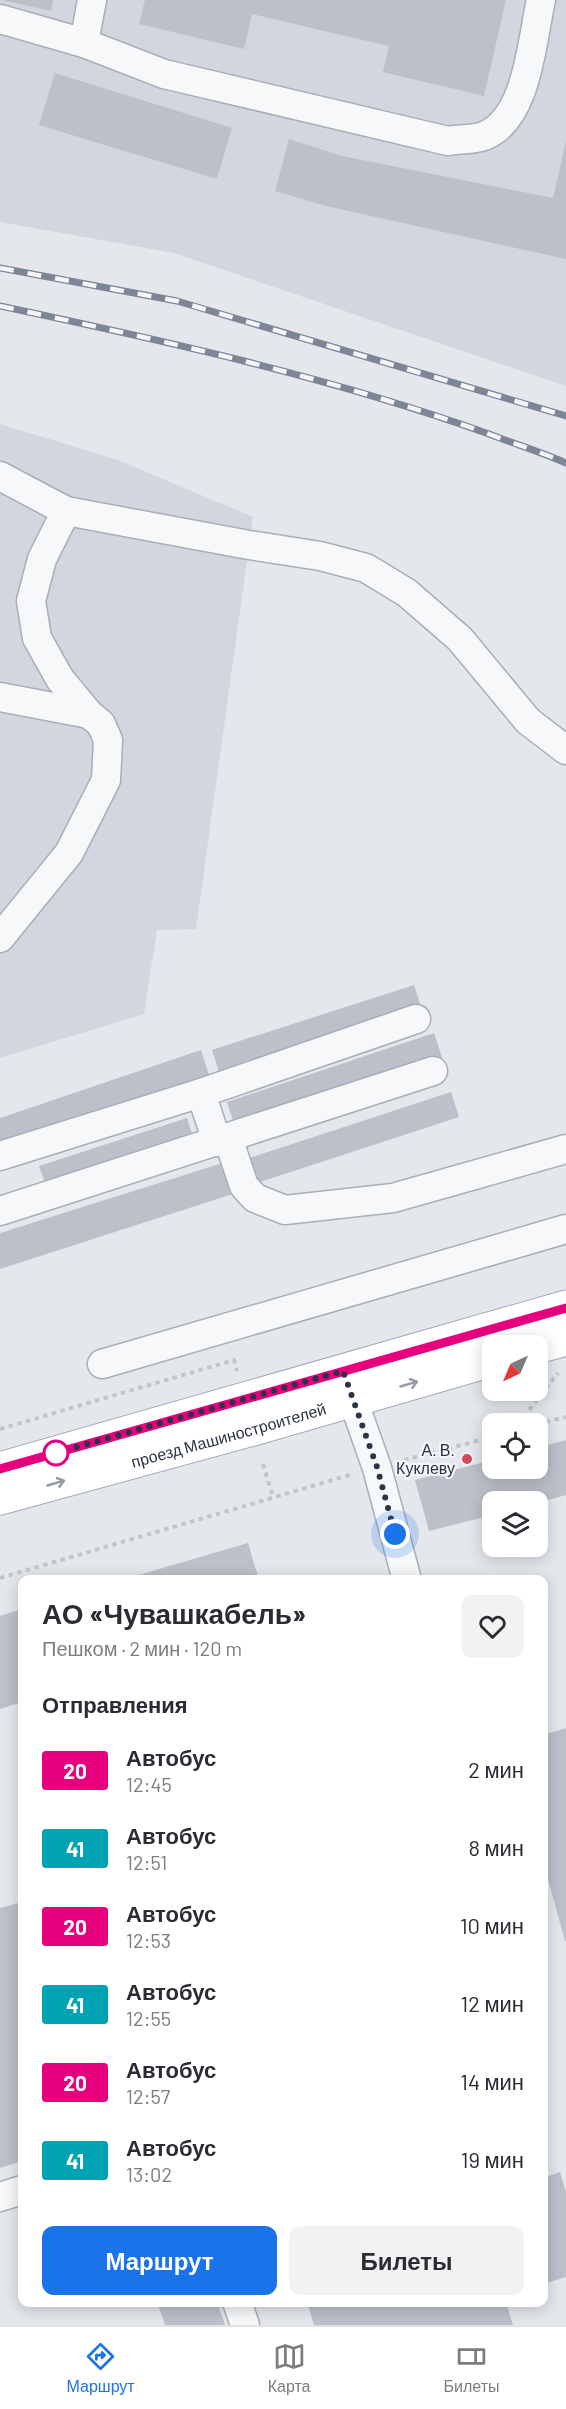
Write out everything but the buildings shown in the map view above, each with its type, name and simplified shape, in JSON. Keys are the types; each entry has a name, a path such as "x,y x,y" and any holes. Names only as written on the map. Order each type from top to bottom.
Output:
{"main road":[{"name":"проезд Машиностроителей","path":"0,1498 348,1385 566,1307"},
{"path":"548,1344 566,1339"},
{"name":"проезд Машиностроителей","path":"0,1469 348,1385 482,1362"}],"lane":[{"path":"84,43 93,0"},
{"path":"0,19 84,43 164,74 448,141 485,136 507,119 521,93 541,0"},
{"path":"0,476 66,511 320,556 366,568 407,593 460,639 528,721 566,750"},
{"path":"0,938 69,853 106,780 108,740 101,724 89,714 60,679 37,638 32,601 42,559 66,511"},
{"path":"0,698 89,714"},
{"path":"0,1156 201,1092 416,1019"},
{"path":"0,1211 434,1071"},
{"path":"201,1092 244,1186 255,1198 285,1210 393,1198 566,1149"},
{"path":"102,1364 566,1229"},
{"path":"348,1385 377,1467 406,1575"},
{"path":"0,2197 18,2191"},
{"path":"239,2307 245,2325"}],"path":[{"path":"0,1429 234,1360 239,1378"},
{"path":"527,1413 559,1371 566,1369"},
{"path":"548,1421 566,1416"},
{"path":"0,1578 377,1467 482,1440"},
{"path":"263,1464 273,1497"}],"shaded area":[{"path":"0,0 566,0 566,386 174,253 0,222"},
{"path":"0,424 118,460 253,517 196,929 157,930 144,1014 0,1058"}],"railway":[{"path":"0,268 177,301 566,416"},
{"path":"0,306 185,347 308,378 429,414 566,463"}],"bus line":[{"name":"20","path":"0,1469 566,1308"}],"place":[{"name":"А. В. Куклеву","path":"467,1459"}],"route":[{"path":"56,1453 343,1371 377,1467 395,1534"}]}
